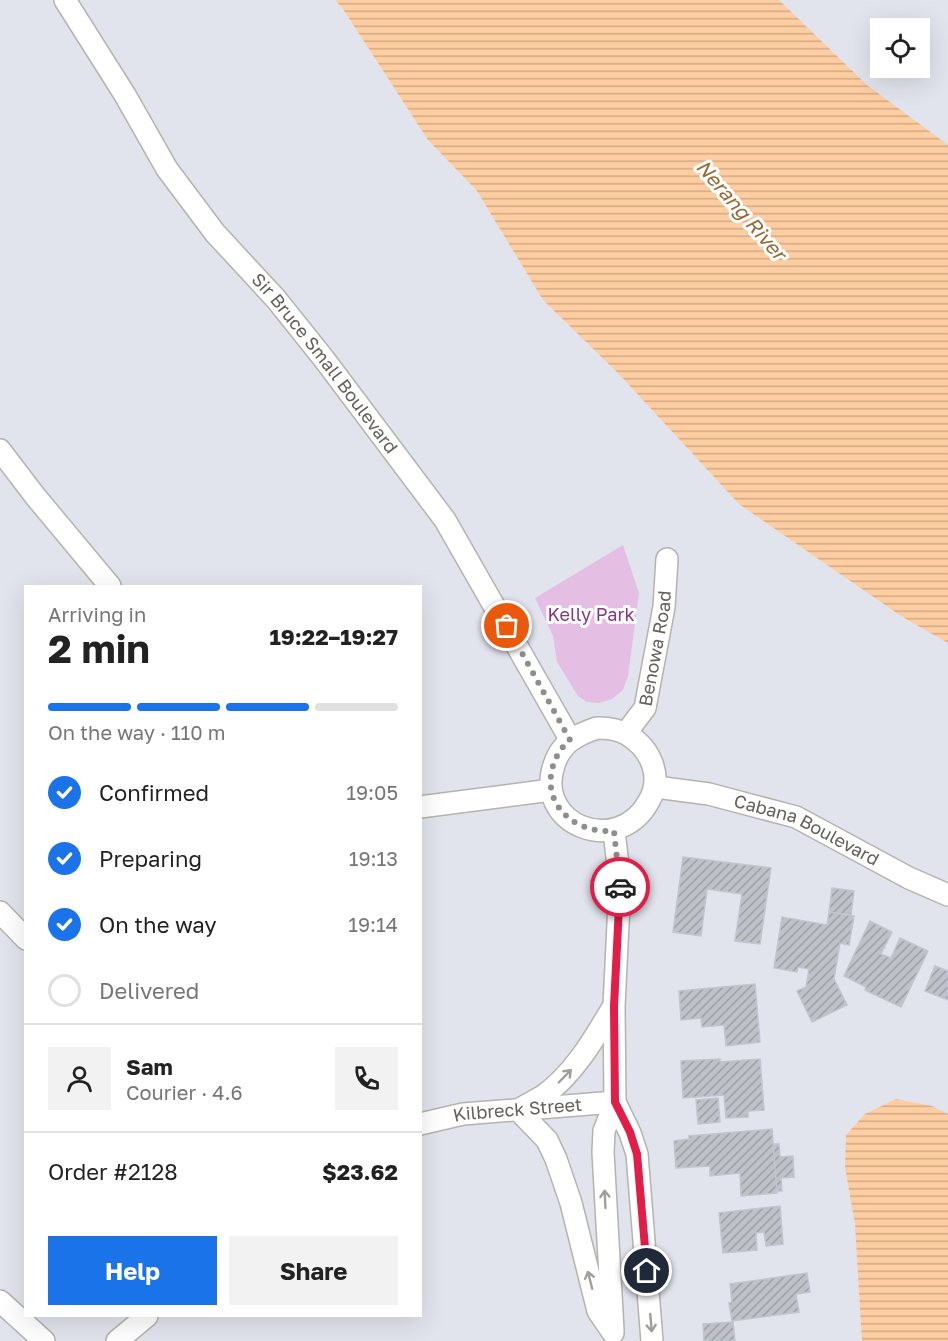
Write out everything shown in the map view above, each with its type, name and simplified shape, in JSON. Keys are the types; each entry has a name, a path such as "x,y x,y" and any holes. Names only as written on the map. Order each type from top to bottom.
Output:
{"street":[{"name":"Sir Bruce Small Boulevard","path":"65,0 125,95 167,169 215,233 276,299 445,520 570,740"},
{"path":"0,450 109,585"},
{"name":"Benowa Road","path":"626,734 645,708 664,607 667,559"},
{"path":"597,728 626,734 641,745 651,760 656,775 656,787 644,812 630,824 614,831 585,829 569,820 560,809 551,790 551,775 558,753 570,740 580,733 597,728"},
{"name":"Cabana Boulevard","path":"656,787 709,794 796,817 909,878 948,895"},
{"path":"422,807 551,790"},
{"path":"613,1337 603,1152 604,1131 615,1102 614,1006 620,883 614,831"},
{"path":"0,912 24,937"},
{"path":"613,1337 598,1311 571,1203 556,1159 547,1140 518,1110 543,1096 573,1068 614,1006"},
{"path":"615,1102 630,1132 637,1154 652,1341"},
{"name":"Kilbreck Street","path":"422,1124 463,1114 615,1102"},
{"path":"0,1301 44,1341"},
{"path":"117,1341 146,1317"}],"green space":[{"name":"Kelly Park","path":"623,545 639,593 628,676 623,690 612,699 599,703 587,702 578,696 557,662 553,636 535,598"}],"water":[{"name":"Nerang River","path":"335,0 779,0 867,85 948,145 948,643 901,616 739,504 618,373 543,300 477,191 428,140"},
{"path":"896,1099 932,1106 948,1114 948,1341 862,1341 855,1224 845,1167 846,1135 865,1114"}],"building":[{"path":"683,857 771,868 760,944 735,941 742,894 707,889 701,936 673,932"},
{"path":"832,888 854,891 851,915 829,912"},
{"path":"829,912 854,916 849,945 840,943 834,979 847,1005 812,1022 797,991 806,987 809,969 798,967 797,972 774,968 782,917 827,925"},
{"path":"870,921 892,932 881,954 891,958 900,938 928,951 901,1007 865,990 866,987 844,976"},
{"path":"935,966 948,971 948,1000 925,991"},
{"path":"755,984 760,1042 726,1046 724,1025 702,1027 701,1018 681,1020 679,991"},
{"path":"720,1059 720,1062 760,1059 764,1110 748,1111 748,1117 726,1118 724,1095 683,1098 681,1061"},
{"path":"718,1098 720,1122 698,1124 696,1100"},
{"path":"772,1129 777,1193 741,1196 740,1173 710,1176 710,1166 676,1168 674,1141 689,1139 689,1136"},
{"path":"773,1144 779,1144 780,1157 793,1156 794,1177 781,1178 782,1191 777,1191"},
{"path":"780,1206 783,1244 766,1246 764,1232 756,1233 757,1250 723,1253 719,1213"},
{"path":"807,1273 810,1292 796,1294 799,1312 732,1321 729,1303 732,1302 730,1284"},
{"path":"733,1322 735,1341 704,1341 703,1324"}],"way so far":[{"path":"507,626 570,740 558,753 551,775 551,790 560,809 569,820 585,829 614,831 620,887"}],"route":[{"path":"620,887 614,1006 615,1102 630,1132 637,1154 647,1271"}]}
